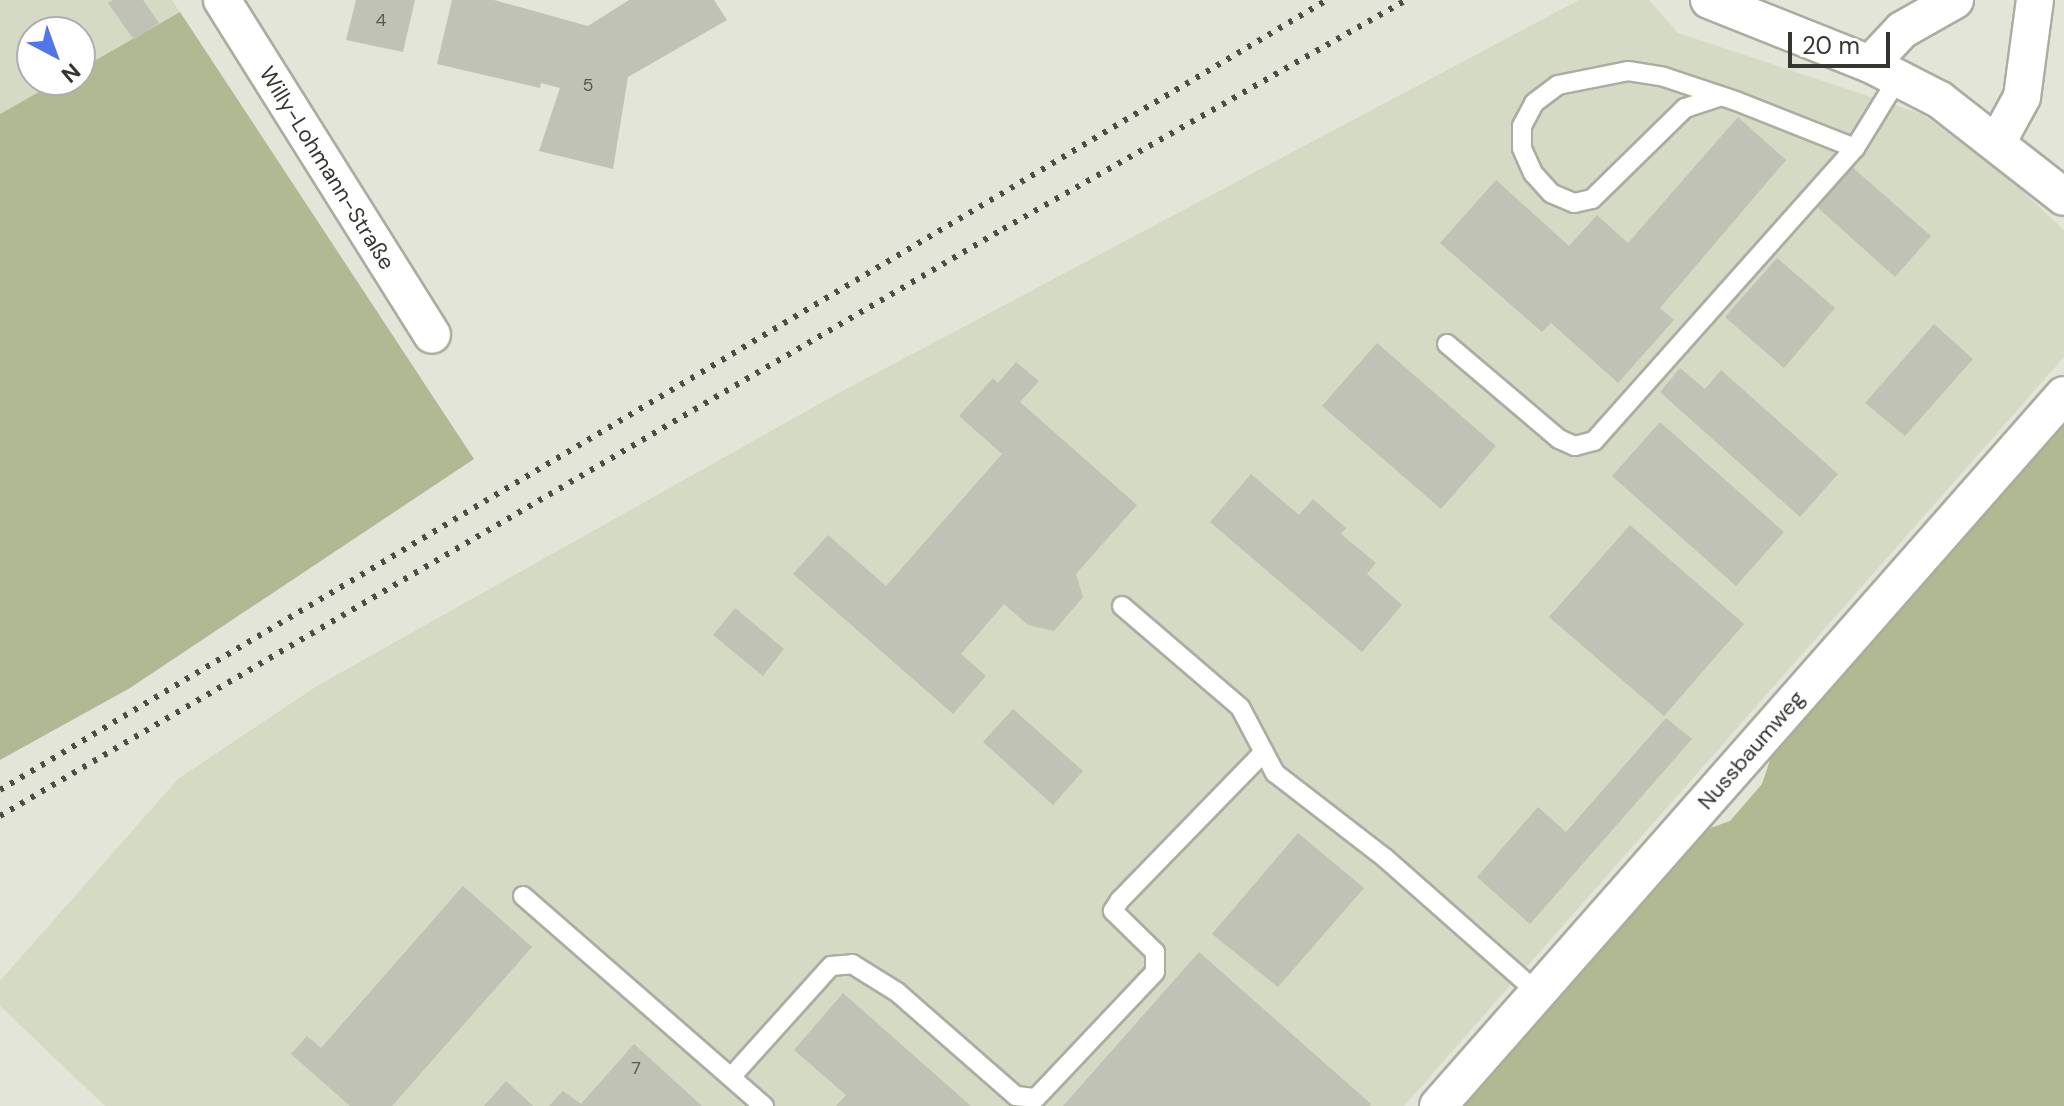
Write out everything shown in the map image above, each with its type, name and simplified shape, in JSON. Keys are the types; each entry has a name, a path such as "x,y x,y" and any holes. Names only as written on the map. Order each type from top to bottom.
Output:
{"street":[{"name":"Willy-Lohmann-Straße","path":"222,0 432,335"},
{"path":"1709,0 1884,71 1998,141 2064,197"},
{"path":"1884,71 1902,30 1955,0"},
{"path":"1998,141 2022,97 2035,0"},
{"name":"Nussbaumweg","path":"1438,1106 2064,395"}],"lane":[{"path":"1719,97 1685,108 1592,199 1574,203 1551,193 1533,173 1522,148 1522,126 1534,103 1558,85 1589,76 1628,71 1664,77 1719,97 1855,148"},
{"path":"1447,344 1559,439 1575,446 1594,441 1855,148 1884,71"},
{"path":"1122,606 1240,707 1275,773 1385,858 1538,993"},
{"path":"732,1076 831,966 852,964 897,992 1016,1096 1036,1098 1155,972 1155,952 1113,911 1120,900 1264,752"},
{"path":"523,896 764,1106"}],"shaded area":[{"path":"0,0 172,0 180,12 96,60 96,16 16,16 16,96 32,96 0,114"},
{"path":"1579,0 1649,0 1678,33 1922,114 2004,174 2064,230 2064,357 1404,1106 105,1106 0,1006 0,981 178,779 317,686 837,394"}],"green space":[{"path":"180,12 474,459 130,688 0,760 0,114 32,96 96,96 96,60"},
{"path":"2064,420 2064,1106 1462,1106 1702,831 1730,821 1762,784 1773,751"}],"building":[{"path":"113,0 143,0 159,23 134,40 108,3"},
{"path":"356,0 415,0 403,52 346,40"},
{"path":"452,0 494,0 588,26 629,0 714,0 727,20 628,77 613,169 539,151 560,88 541,83 540,88 437,64"},
{"path":"1738,117 1786,160 1660,308 1674,320 1618,383 1551,323 1542,332 1440,243 1496,180 1569,246 1597,215 1628,243"},
{"path":"1852,167 1931,236 1895,277 1817,207"},
{"path":"1777,258 1835,308 1784,368 1725,317"},
{"path":"1934,324 1973,359 1905,436 1865,403"},
{"path":"1377,343 1496,446 1441,509 1322,406"},
{"path":"1016,362 1039,381 1020,402 1137,505 1076,574 1083,597 1054,631 1028,625 1004,604 961,654 986,676 953,714 793,574 828,535 886,586 1002,454 959,416 993,378 998,383"},
{"path":"1680,368 1705,389 1721,370 1838,474 1800,517 1660,392"},
{"path":"1660,422 1784,532 1736,586 1612,476"},
{"path":"1251,474 1299,515 1313,499 1346,528 1341,534 1376,563 1367,574 1402,605 1362,652 1210,522"},
{"path":"1630,525 1744,624 1664,716 1549,617"},
{"path":"735,608 784,649 763,676 713,635"},
{"path":"1013,709 1083,771 1053,805 983,742"},
{"path":"1666,718 1692,739 1530,924 1477,877 1538,807 1566,832"},
{"path":"1298,833 1364,888 1278,987 1212,934"},
{"path":"463,886 532,947 392,1106 350,1106 291,1054 307,1036 321,1048"},
{"path":"1199,952 1371,1104 1370,1106 1063,1106"},
{"path":"843,993 971,1106 836,1106 846,1095 794,1050"},
{"path":"634,1044 702,1106 549,1106 563,1091 581,1104"},
{"path":"506,1081 533,1106 484,1106"}],"railway":[{"path":"0,790 1327,0"},
{"path":"0,816 1003,229 1406,0"}]}
